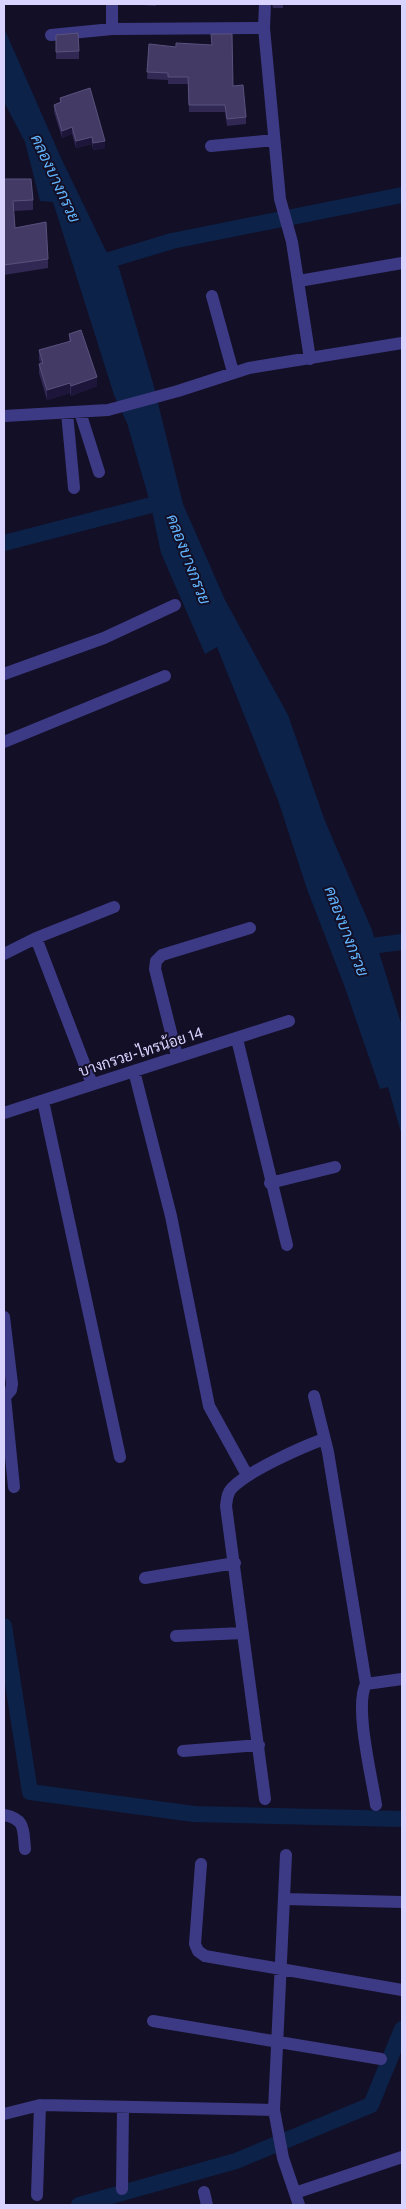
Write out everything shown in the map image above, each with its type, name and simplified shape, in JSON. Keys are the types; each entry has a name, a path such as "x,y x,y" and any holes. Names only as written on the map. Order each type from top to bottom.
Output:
{"street":[{"path":"112,4 112,29"},
{"path":"265,4 264,28 280,199 300,281 310,359"},
{"path":"51,35 112,29 264,28"},
{"path":"211,146 274,140"},
{"path":"300,281 402,263"},
{"path":"212,296 233,372"},
{"path":"4,416 108,410 178,391 249,368 402,343"},
{"path":"73,412 99,472"},
{"path":"73,412 74,488"},
{"path":"4,674 104,638 175,605"},
{"path":"4,742 165,676"},
{"path":"4,954 36,938 114,907"},
{"path":"177,1056 156,969 156,961 162,955 250,928"},
{"path":"36,938 92,1084"},
{"name":"บางกรวย-ไทรน้อย 14","path":"4,1113 289,1021"},
{"path":"237,1039 270,1183 287,1245"},
{"path":"134,1071 171,1216 209,1406 247,1475"},
{"path":"43,1101 120,1457"},
{"path":"270,1183 334,1168"},
{"path":"4,1317 12,1384 11,1390 4,1398 14,1487"},
{"path":"314,1396 324,1439 366,1684 362,1692 361,1710 376,1805"},
{"path":"265,1799 226,1506 227,1495 247,1475 324,1439"},
{"path":"145,1578 235,1563"},
{"path":"176,1636 243,1633"},
{"path":"366,1684 402,1679"},
{"path":"183,1751 259,1745"},
{"path":"4,1815 14,1817 22,1824 25,1849"},
{"path":"286,1855 274,2110 283,2158 297,2199 402,2157"},
{"path":"201,1864 195,1944 198,1951 204,1956 402,1990"},
{"path":"284,1899 402,1902"},
{"path":"153,2021 381,2060"},
{"path":"4,2114 40,2105 274,2110"},
{"path":"37,2195 40,2105"},
{"path":"122,2189 123,2108"},
{"path":"204,2192 207,2205"}],"water":[{"name":"คลองบางกรวย","path":"4,28 61,158 106,251 119,268 153,383 183,504 225,600 288,715 325,821 372,930 402,1026 402,1136 388,1087 380,1089 344,985 307,889 278,800 217,647 205,654 161,553 151,506 127,423 114,395 53,202 40,201 25,142 4,102"}],"building":[{"path":"78,33 79,51 56,52 56,35"},
{"path":"211,34 232,34 233,86 243,85 246,117 227,119 225,105 189,105 188,77 168,77 168,73 147,72 149,44 176,47 176,43 212,45"},
{"path":"90,88 105,141 93,143 92,137 76,141 72,127 62,131 54,105 61,102 60,98"},
{"path":"4,179 31,179 33,200 13,201 15,228 46,222 48,259 4,265"},
{"path":"81,330 97,377 71,386 70,383 47,390 39,364 43,363 39,350 71,341 69,334"}],"waterway":[{"path":"96,264 172,241 402,195"},
{"path":"4,543 167,501"},
{"name":"คลองบางกรวย","path":"356,948 402,942"},
{"path":"4,1626 30,1792 194,1814 402,1819"},
{"path":"79,2205 236,2161 371,2105 402,2029"}]}
